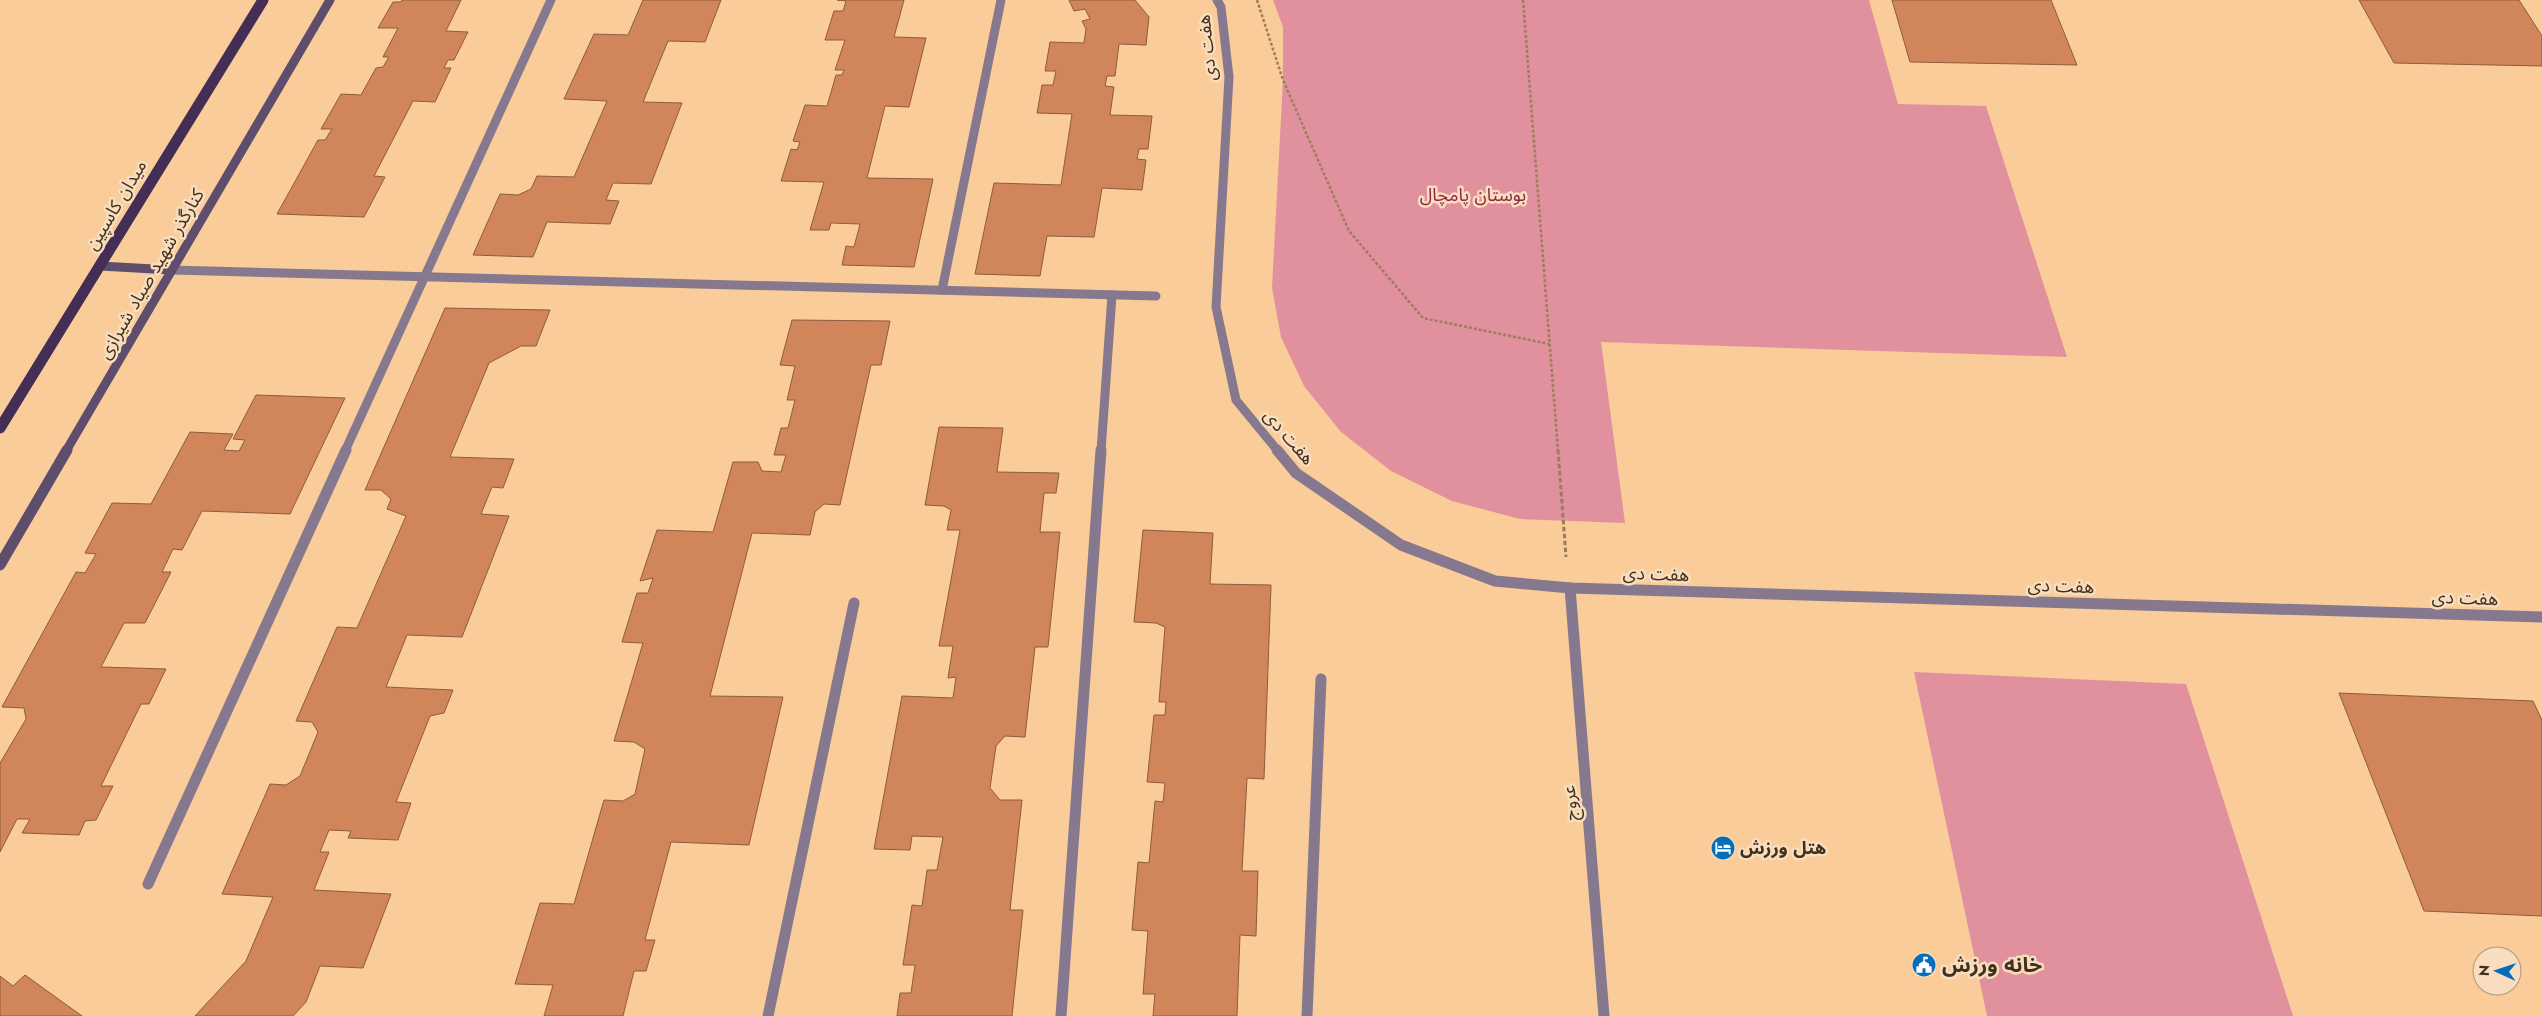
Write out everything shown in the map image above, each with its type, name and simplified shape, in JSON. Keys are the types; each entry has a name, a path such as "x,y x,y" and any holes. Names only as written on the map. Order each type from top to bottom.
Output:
{"main road":[{"name":"میدان کاسپین","path":"0,428 263,0"},
{"name":"کنارگذر شهید صیاد شیرازی","path":"0,565 330,0"},
{"path":"100,266 172,270"}],"street":[{"path":"148,884 551,0"},
{"path":"942,290 1000,0"},
{"name":"هفت دی","path":"1217,0 1221,7 1228,77 1216,307 1236,400 1296,473 1400,545 1495,581 1569,587 2542,617"},
{"path":"172,270 1156,296"},
{"path":"1061,1016 1112,295"},
{"name":"عروج","path":"1569,587 1604,1016"},
{"path":"768,1016 854,603"},
{"path":"1307,1016 1321,679"}],"path":[{"path":"1256,0 1284,80 1348,231 1423,318 1550,344"},
{"path":"1523,0 1569,587"}],"green space":[{"name":"بوستان پامچال","path":"1273,0 1869,0 1898,104 1986,106 2067,357 1601,342 1625,523 1520,519 1452,501 1391,471 1341,432 1304,386 1281,337 1272,288 1283,80 1283,27"},
{"path":"1914,672 2186,684 2293,1016 1987,1016"}],"building":[{"path":"402,0 461,0 446,31 468,32 454,60 448,60 444,68 451,68 435,102 413,101 374,176 385,177 364,217 277,214 318,140 325,140 332,129 321,129 341,94 361,95 376,68 383,67 389,57 383,57 398,28 378,28 393,2 401,2"},
{"path":"643,0 721,0 705,42 668,41 643,102 682,103 651,184 613,183 606,200 619,201 610,224 547,222 533,257 473,255 500,194 518,195 531,189 537,176 574,177 607,101 564,99 594,34 628,35"},
{"path":"837,0 904,0 894,37 926,38 909,107 885,106 867,178 933,179 914,267 842,265 846,246 854,247 860,224 831,223 829,230 810,230 824,182 781,181 791,149 797,150 800,142 793,141 805,105 827,106 836,75 842,75 844,70 835,70 845,40 825,40 834,11 843,11 846,1"},
{"path":"1069,0 1135,0 1149,17 1146,45 1119,44 1115,76 1107,76 1105,86 1114,87 1110,115 1152,116 1148,149 1139,149 1137,159 1146,160 1142,190 1102,188 1094,237 1047,236 1040,276 975,274 994,183 1061,185 1072,114 1037,113 1042,85 1053,85 1056,71 1045,71 1050,42 1084,43 1086,29 1082,21 1090,19 1085,9 1074,11"},
{"path":"1892,0 2051,0 2077,65 1910,62"},
{"path":"2359,0 2519,0 2542,36 2542,66 2394,63"},
{"path":"445,308 550,310 536,346 521,346 489,363 450,457 514,459 503,488 492,487 481,514 509,516 462,637 407,635 386,687 453,690 444,713 430,716 396,802 411,803 398,840 348,838 351,831 329,830 320,852 329,852 314,890 391,894 363,968 320,966 306,1002 293,1016 195,1016 246,961 273,897 222,894 270,784 286,785 300,776 318,732 312,722 296,721 337,627 357,628 406,516 387,509 391,499 381,490 365,490"},
{"path":"792,320 890,321 881,365 871,365 840,505 824,504 815,512 810,535 752,533 710,696 783,697 749,845 671,842 645,940 655,940 646,971 634,971 623,1016 544,1016 553,985 515,984 540,903 574,904 604,800 623,801 635,794 645,749 634,742 614,741 643,643 622,642 637,593 648,593 653,578 640,581 657,530 713,532 733,462 758,462 762,471 781,472 786,455 774,455 781,428 788,428 795,400 787,400 795,366 780,365"},
{"path":"256,395 345,398 290,514 202,511 182,550 173,549 162,572 171,572 145,623 124,623 101,667 166,669 149,704 141,704 101,786 113,786 96,820 85,821 79,835 22,833 30,819 17,819 0,852 0,763 26,719 24,708 2,707 76,572 85,573 96,554 85,553 112,503 151,504 190,432 233,434 224,450 239,451 245,440 233,439"},
{"path":"939,427 1003,428 997,472 1059,473 1056,493 1044,493 1040,532 1060,532 1048,647 1035,647 1025,737 1005,736 996,746 990,788 1000,800 1022,800 1010,910 1023,910 1012,1016 897,1016 900,993 911,993 915,965 903,965 912,905 922,906 927,870 937,870 943,837 912,836 910,850 874,849 902,696 953,698 956,677 948,678 953,646 939,646 960,530 947,530 951,510 944,506 925,505"},
{"path":"1143,530 1213,533 1210,584 1271,585 1264,779 1247,778 1242,871 1258,871 1256,936 1240,935 1237,1016 1153,1016 1155,994 1143,994 1148,931 1132,930 1138,862 1149,863 1155,801 1163,802 1165,783 1147,782 1154,715 1165,715 1166,702 1159,702 1165,627 1156,623 1134,622"},
{"path":"2339,693 2533,701 2542,720 2542,916 2424,911"},
{"path":"25,975 82,1016 0,1016 0,976 13,986"}],"place":[{"name":"هتل ورزش","path":"1723,848"},
{"name":"خانه ورزش","path":"1924,965"}]}
